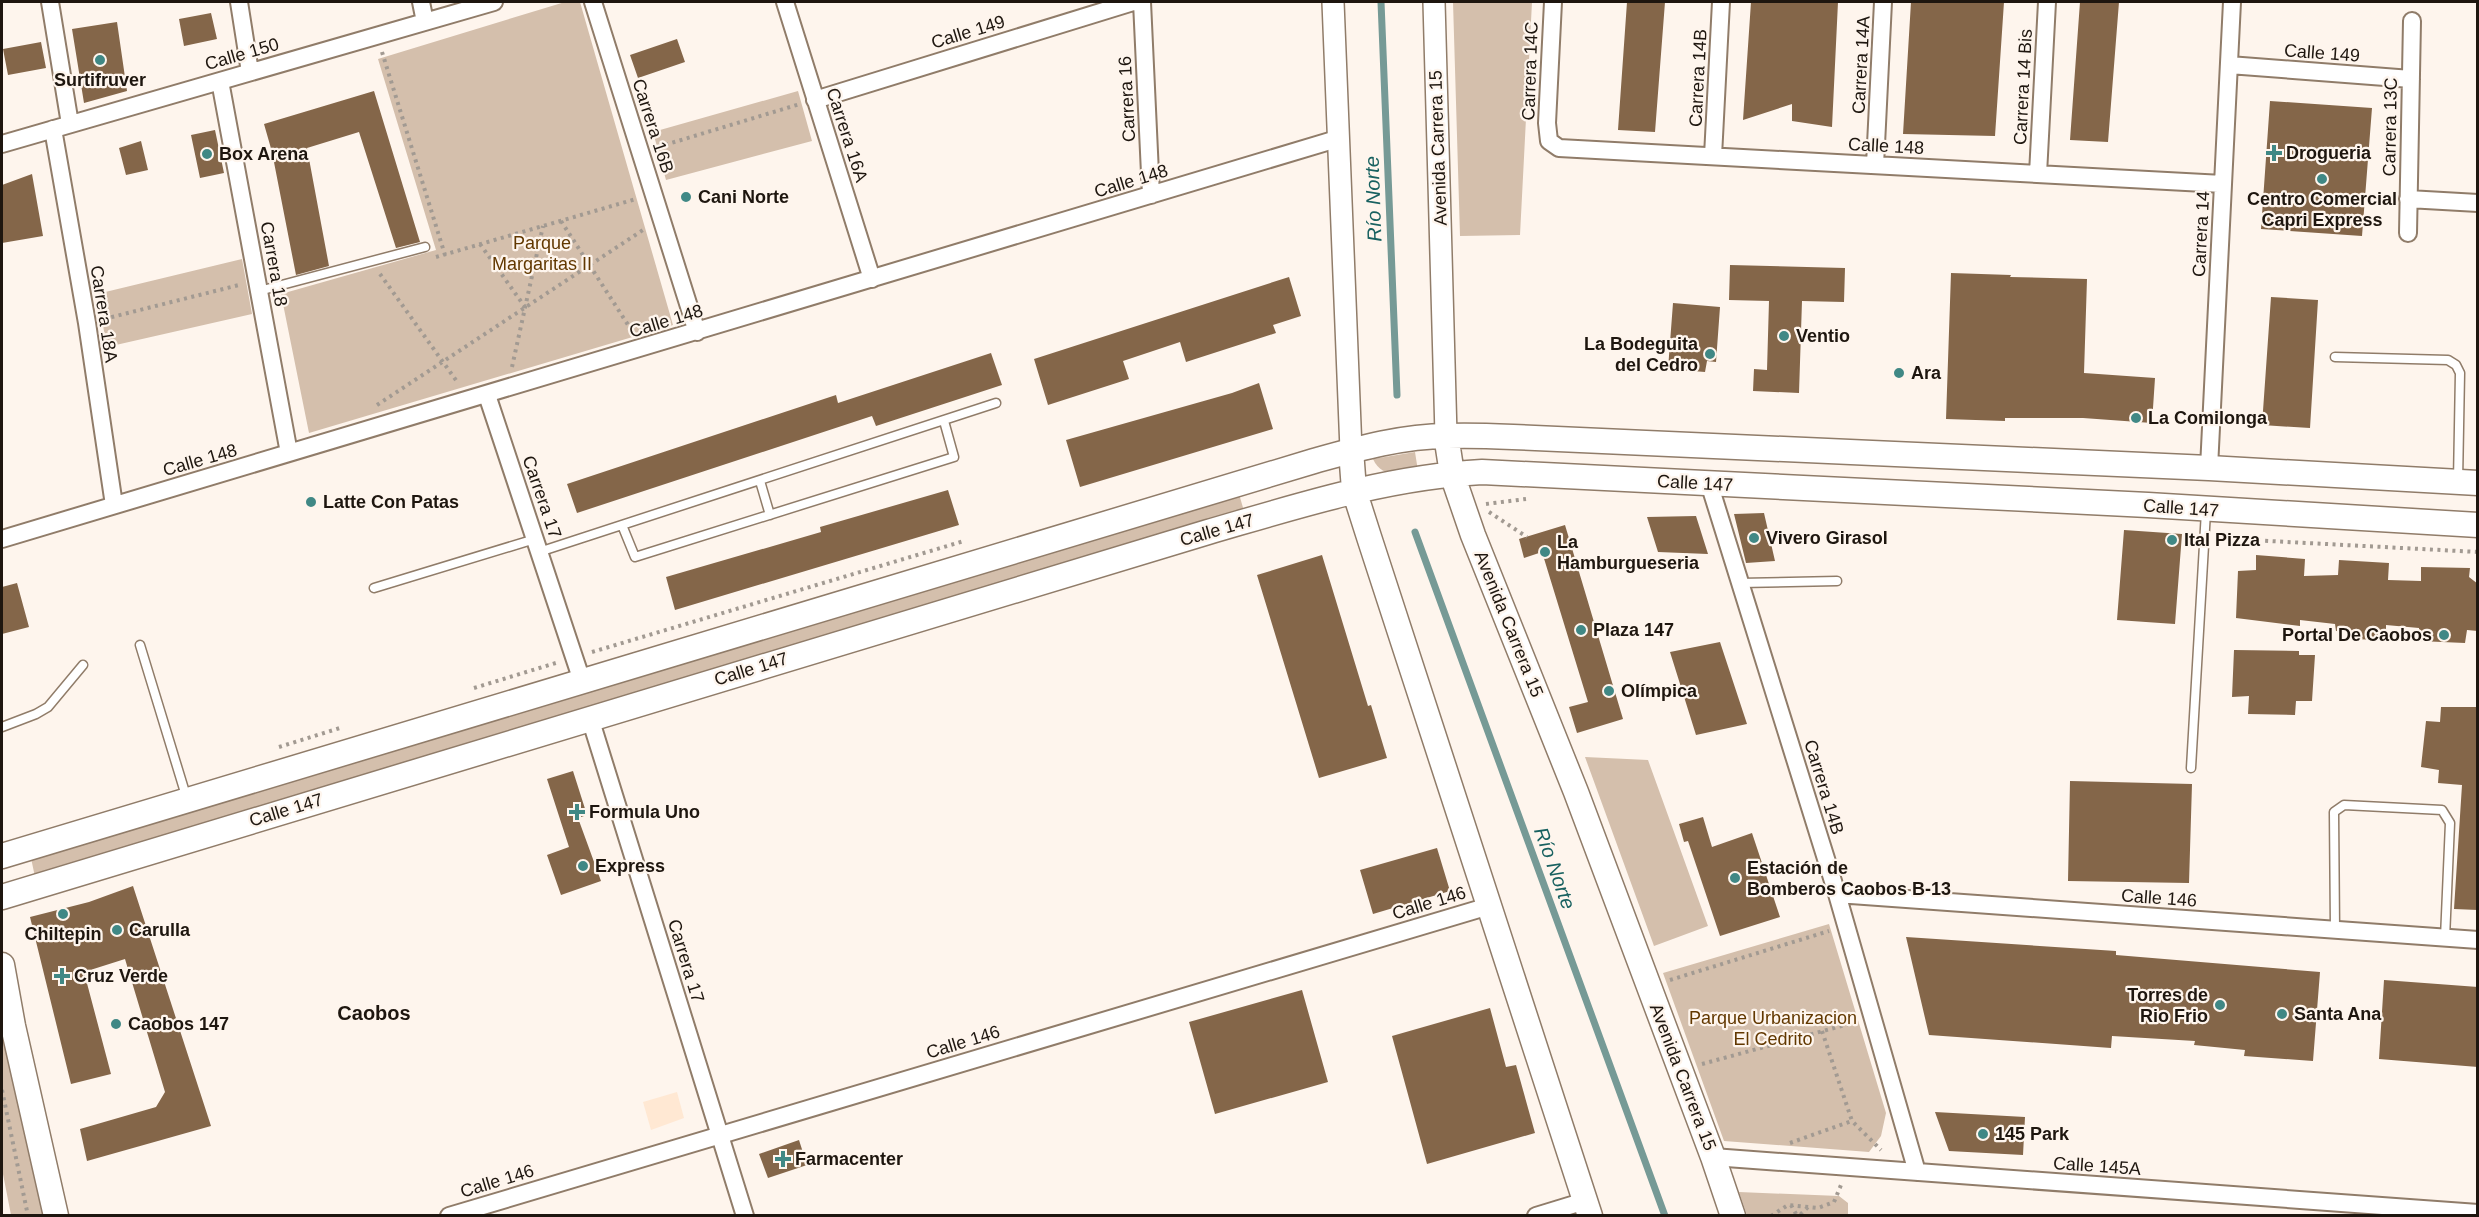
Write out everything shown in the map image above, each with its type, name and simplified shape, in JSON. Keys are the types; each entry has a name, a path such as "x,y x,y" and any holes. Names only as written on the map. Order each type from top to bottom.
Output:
{"main road":[{"name":"Calle 147","path":"2,856 1351,450 1407,439 1446,435 2209,468 2468,482"},
{"name":"Avenida Carrera 15","path":"1446,435 1452,474 1476,541 1576,792 1733,1215"},
{"path":"1351,450 1354,490 1588,1208"},
{"name":"Calle 147","path":"2,897 991,596 1354,490 1395,481 1482,472 2148,505 2478,525"},
{"path":"2,965 13,1026 56,1215"}],"street":[{"path":"50,2 70,124"},
{"path":"239,2 250,72"},
{"path":"421,2 425,21"},
{"name":"Calle 150","path":"2,144 494,2"},
{"name":"Carrera 16B","path":"593,2 697,332"},
{"name":"Carrera 16A","path":"784,2 872,279"},
{"name":"Calle 149","path":"815,100 1133,2"},
{"name":"Carrera 16","path":"1142,2 1151,195"},
{"path":"1333,2 1351,450"},
{"name":"Avenida Carrera 15","path":"1434,2 1446,435"},
{"name":"Carrera 14C","path":"1549,141 1547,123 1553,2"},
{"name":"Carrera 14B","path":"1713,156 1721,2"},
{"name":"Carrera 14A","path":"1875,165 1883,2"},
{"name":"Carrera 14 Bis","path":"2038,174 2047,2"},
{"name":"Carrera 14","path":"2209,468 2232,2"},
{"name":"Carrera 13C","path":"2408,233 2412,21"},
{"name":"Calle 149","path":"2229,65 2411,79"},
{"name":"Carrera 18","path":"220,81 289,453"},
{"name":"Carrera 18A","path":"53,129 87,323 114,505"},
{"name":"Calle 148","path":"2,539 1340,138"},
{"name":"Calle 148","path":"1549,141 1559,148 2223,184"},
{"path":"2408,199 2478,202"},
{"name":"Carrera 17","path":"478,397 537,545 582,681"},
{"name":"Carrera 14B","path":"1709,483 1837,894 1917,1172"},
{"name":"Carrera 17","path":"590,718 745,1215"},
{"name":"Calle 146","path":"1837,894 2478,940"},
{"name":"Calle 146","path":"449,1215 1488,906"},
{"name":"Calle 145A","path":"1713,1157 2478,1213"},
{"path":"1536,1215 1588,1208"}],"lane":[{"path":"258,286 425,247"},
{"path":"2335,357 2448,360 2456,365 2460,373 2468,482"},
{"path":"374,588 622,525 996,403"},
{"path":"622,525 635,557 954,457 944,421"},
{"path":"760,481 770,515"},
{"path":"2191,768 2206,510"},
{"path":"1740,583 1837,581"},
{"path":"140,645 187,800"},
{"path":"2,727 48,707 83,665"},
{"path":"2335,930 2334,812 2344,805 2442,810 2450,823 2445,938"}],"path":[{"path":"377,35 445,255"},
{"path":"640,152 815,100"},
{"path":"434,258 654,194"},
{"path":"373,408 661,218"},
{"path":"561,221 644,348"},
{"path":"507,388 543,226"},
{"path":"480,244 526,308"},
{"path":"369,277 390,270"},
{"path":"379,274 443,363 478,397"},
{"path":"87,323 258,286"},
{"path":"1484,508 1527,537"},
{"path":"1660,982 1846,926"},
{"path":"1669,980 1673,991"},
{"path":"1697,1054 1701,1065 1873,1018"},
{"path":"1822,1031 1852,1121 1881,1150"},
{"path":"2,1090 28,1215"},
{"path":"1781,1146 1852,1121"},
{"path":"1772,1215 1788,1205 1818,1208 1834,1202 1839,1196 1846,1167"},
{"path":"1791,1205 1796,1214 1800,1215 1809,1207"}],"shaded area":[{"path":"677,1092 684,1118 651,1130 643,1102"}],"green space":[{"name":"Parque Margaritas II","path":"565,2 580,2 673,325 309,433 281,294 436,250 378,59"},
{"path":"1453,2 1532,2 1520,235 1460,236"},
{"path":"798,91 812,141 666,180 653,132"},
{"path":"242,259 252,314 107,347 97,294"},
{"path":"1415,452 1418,471 1386,472 1381,470 1373,459"},
{"path":"1239,494 1244,511 35,877 31,858"},
{"path":"1585,757 1648,760 1708,926 1654,946"},
{"name":"Parque Urbanizacion El Cedrito","path":"1829,924 1886,1113 1881,1136 1869,1152 1724,1141 1663,973"},
{"path":"2,1030 43,1215 11,1215 2,1169"},
{"path":"1739,1192 1839,1196 1848,1203 1848,1215 1747,1215"}],"building":[{"path":"1627,2 1665,2 1655,132 1618,130"},
{"path":"1751,2 1838,2 1832,127 1792,121 1792,104 1743,120"},
{"path":"1911,2 2004,2 1995,136 1903,134"},
{"path":"2080,2 2119,2 2108,142 2070,140"},
{"path":"211,13 217,39 184,46 179,19"},
{"name":"Surtifruver","path":"117,22 127,91 84,103 72,29"},
{"path":"677,39 685,62 638,78 630,55"},
{"path":"41,42 46,68 8,75 3,49"},
{"path":"374,91 420,242 396,248 359,132 307,148 329,266 296,275 272,152 264,124"},
{"path":"2270,101 2372,108 2362,236 2261,229"},
{"name":"Box Arena","path":"215,130 224,173 200,178 191,135"},
{"path":"141,141 148,170 126,175 119,148"},
{"path":"32,174 43,236 2,243 2,185"},
{"name":"Ventio","path":"1730,265 1845,268 1844,302 1802,301 1799,393 1753,391 1754,369 1767,370 1769,301 1729,300"},
{"path":"1951,273 2087,279 2084,373 2155,378 2152,423 2083,418 2005,418 2005,421 1946,419"},
{"path":"1289,277 1301,316 1273,325 1276,333 1186,362 1180,342 1123,361 1129,379 1048,405 1034,359"},
{"path":"2271,297 2318,300 2310,428 2262,425"},
{"path":"1673,303 1720,307 1716,362 1707,361 1705,372 1668,369"},
{"path":"991,353 1002,385 876,426 872,416 577,513 567,484 836,395 838,403"},
{"path":"1259,383 1273,429 1080,487 1066,440 1232,393"},
{"path":"948,490 959,525 675,610 666,577 821,532 820,527"},
{"name":"Vivero Girasol","path":"1764,513 1775,561 1746,563 1734,514"},
{"path":"1696,516 1708,554 1658,552 1647,517"},
{"name":"Plaza 147","path":"1565,525 1623,719 1577,733 1569,707 1588,702 1542,552 1524,558 1519,539"},
{"path":"2124,530 2182,534 2175,624 2117,620"},
{"path":"1322,555 1368,706 1371,705 1387,758 1319,778 1257,575"},
{"name":"Portal De Caobos","path":"2256,555 2305,559 2304,576 2338,575 2339,560 2389,563 2388,580 2421,581 2421,567 2470,568 2469,577 2478,584 2478,631 2467,630 2465,643 2419,641 2419,628 2386,625 2386,640 2348,639 2348,632 2336,631 2335,624 2300,620 2300,626 2236,618 2238,571 2256,570"},
{"path":"17,583 29,627 2,634 2,587"},
{"path":"1720,642 1747,724 1696,735 1670,652"},
{"path":"2234,650 2299,651 2299,655 2315,655 2312,701 2296,701 2295,715 2248,714 2249,696 2232,697"},
{"path":"2441,707 2478,707 2478,910 2454,909 2462,785 2438,783 2439,770 2421,767 2426,721 2440,722"},
{"path":"573,771 587,815 578,818 601,881 561,895 547,855 569,847 547,779"},
{"path":"2070,781 2192,784 2189,883 2068,881"},
{"path":"1703,817 1712,847 1752,833 1780,917 1720,936 1688,841 1684,842 1679,824"},
{"path":"1437,848 1450,891 1373,914 1360,870"},
{"path":"133,886 211,1126 87,1161 80,1129 156,1107 165,1092 125,959 84,972 111,1074 71,1084 30,917 89,902"},
{"path":"1906,937 2116,951 2116,955 2320,972 2313,1061 2244,1056 2245,1050 2194,1045 2195,1041 2112,1036 2111,1048 1929,1035"},
{"path":"2384,980 2478,987 2478,1067 2379,1059"},
{"path":"1302,990 1328,1082 1215,1114 1189,1022"},
{"path":"1490,1008 1506,1067 1516,1065 1535,1133 1427,1164 1392,1036"},
{"name":"145 Park","path":"1935,1112 2025,1117 2023,1155 1949,1151"},
{"name":"Farmacenter","path":"799,1140 807,1165 768,1178 759,1154"}],"waterway":[{"name":"Río Norte","path":"1381,2 1397,395"},
{"name":"Río Norte","path":"1415,532 1665,1216"}],"place":[{"name":"Surtifruver","path":"100,60"},
{"name":"Drogueria","path":"2274,153"},
{"name":"Box Arena","path":"207,154"},
{"name":"Centro Comercial Capri Express","path":"2322,179"},
{"name":"Cani Norte","path":"686,197"},
{"name":"Ventio","path":"1784,336"},
{"name":"La Bodeguita del Cedro","path":"1710,354"},
{"name":"Ara","path":"1899,373"},
{"name":"La Comilonga","path":"2136,418"},
{"name":"Latte Con Patas","path":"311,502"},
{"name":"Vivero Girasol","path":"1754,538"},
{"name":"Ital Pizza","path":"2172,540"},
{"name":"La Hamburgueseria","path":"1545,552"},
{"name":"Plaza 147","path":"1581,630"},
{"name":"Portal De Caobos","path":"2444,635"},
{"name":"Olímpica","path":"1609,691"},
{"name":"Formula Uno","path":"577,812"},
{"name":"Express","path":"583,866"},
{"name":"Estación de Bomberos Caobos B-13","path":"1735,878"},
{"name":"Chiltepin","path":"63,914"},
{"name":"Carulla","path":"117,930"},
{"name":"Cruz Verde","path":"62,976"},
{"name":"Torres de Rio Frio","path":"2220,1005"},
{"name":"Santa Ana","path":"2282,1014"},
{"name":"Caobos 147","path":"116,1024"},
{"name":"145 Park","path":"1983,1134"},
{"name":"Farmacenter","path":"783,1159"}],"district":[{"name":"Caobos","path":"374,1013"}]}
